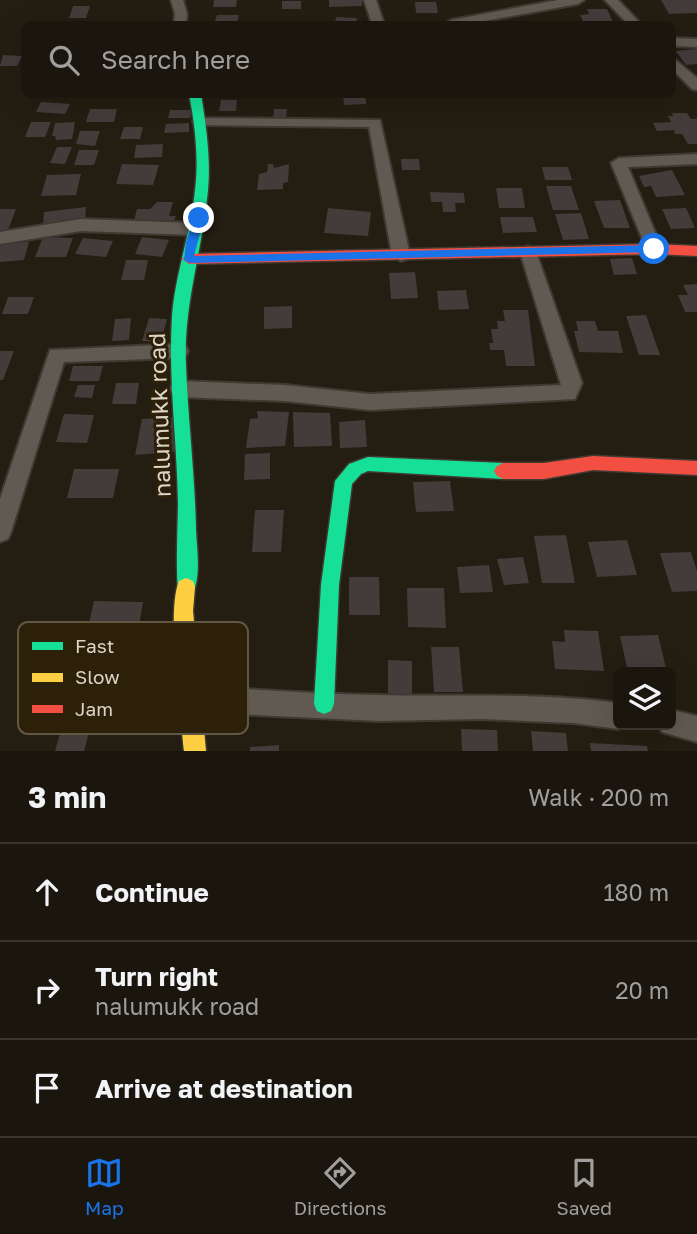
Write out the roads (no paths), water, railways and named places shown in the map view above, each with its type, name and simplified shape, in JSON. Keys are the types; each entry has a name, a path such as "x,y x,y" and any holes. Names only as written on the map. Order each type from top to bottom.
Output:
{"street":[{"path":"177,0 180,21"},
{"path":"370,0 377,21"},
{"path":"467,21 578,0"},
{"path":"611,0 632,21"},
{"path":"676,42 697,43"},
{"path":"676,64 697,86"},
{"name":"nalumukk road","path":"184,622 188,565 179,351 180,313 202,189 200,122 196,98"},
{"path":"200,122 375,123 401,255"},
{"path":"654,249 619,163 697,159"},
{"path":"0,238 81,225 195,229"},
{"path":"189,260 654,249 697,251"},
{"path":"180,389 285,393 369,402 568,393 572,383 528,252"},
{"path":"0,532 57,355 179,351"},
{"path":"324,704 330,585 338,512 344,481 355,469 368,464 482,471 544,471 593,463 697,468"},
{"path":"248,701 379,708 482,706 573,710 613,715"},
{"path":"676,724 697,729"}]}
